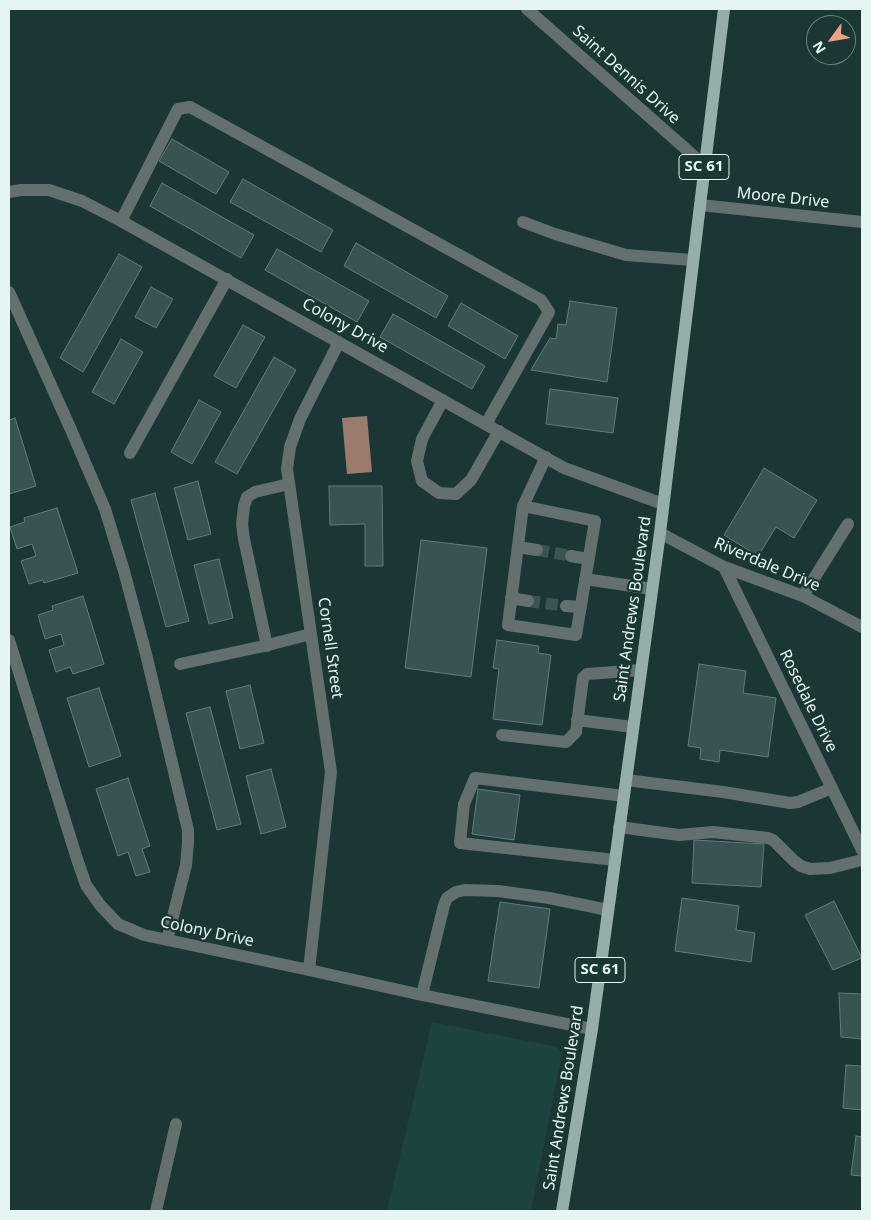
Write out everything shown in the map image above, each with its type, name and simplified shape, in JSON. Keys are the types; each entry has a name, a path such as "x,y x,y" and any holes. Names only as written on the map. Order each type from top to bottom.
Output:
{"main road":[{"name":"Saint Andrews Boulevard","path":"562,1211 592,1029 660,533 724,9"}],"street":[{"name":"Saint Dennis Drive","path":"527,9 704,165"},
{"path":"122,221 178,109 190,107 541,300 549,312 486,424"},
{"name":"Colony Drive","path":"9,192 49,190 82,202 122,221 564,468 663,504"},
{"name":"Moore Drive","path":"700,205 862,222"},
{"path":"523,222 555,234 626,255 693,260"},
{"path":"130,453 227,279"},
{"path":"9,292 105,509 146,654 188,830 186,865 167,940"},
{"name":"Cornell Street","path":"309,970 331,772 287,469 290,447 300,419 339,342"},
{"path":"443,400 422,439 417,461 422,481 439,493 456,494 471,480 499,431"},
{"path":"523,506 595,521 576,635 508,625 523,506 546,458"},
{"path":"267,646 244,539 242,524 244,506 247,497 255,492 289,484"},
{"path":"803,596 848,524"},
{"name":"Riverdale Drive","path":"660,533 724,567 803,596 862,627"},
{"path":"518,546 537,550"},
{"path":"571,556 588,560"},
{"name":"Rosedale Drive","path":"724,567 862,850"},
{"path":"585,579 652,589"},
{"path":"511,598 528,601"},
{"path":"566,606 580,608"},
{"path":"180,664 267,646 311,634"},
{"name":"Colony Drive","path":"9,640 86,886 100,905 118,924 144,935 422,995 592,1029"},
{"path":"502,735 566,742 576,732 583,678 587,674 641,670"},
{"path":"577,720 633,727"},
{"path":"615,860 460,843 464,804 474,778 624,796"},
{"path":"626,780 723,792 790,803 798,802 832,788"},
{"path":"620,827 679,835 713,832 768,838 773,840 794,861 810,869 830,868 862,860"},
{"path":"422,995 444,905 447,898 456,892 465,890 498,891 549,898 608,910"},
{"path":"156,1211 176,1124"}],"shaded area":[{"path":"367,416 372,472 347,474 342,418"},
{"path":"432,1022 557,1047 562,1053 531,1211 387,1211"}],"building":[{"path":"172,139 229,172 216,194 159,161"},
{"path":"243,179 333,230 321,252 230,202"},
{"path":"162,183 254,235 241,258 150,206"},
{"path":"356,243 448,296 436,318 344,266"},
{"path":"277,249 369,301 357,322 265,270"},
{"path":"119,254 142,267 83,372 60,358"},
{"path":"151,287 173,299 156,328 135,317"},
{"path":"570,301 617,308 607,382 531,370 550,338 556,339 558,324 566,325"},
{"path":"461,303 518,336 505,359 448,326"},
{"path":"393,314 485,366 472,389 380,337"},
{"path":"243,325 265,337 236,388 214,376"},
{"path":"121,339 143,352 114,404 92,392"},
{"path":"274,357 296,370 237,474 215,462"},
{"path":"550,389 618,398 613,433 546,424"},
{"path":"199,400 221,412 192,464 171,452"},
{"path":"15,418 36,486 9,494 9,420"},
{"path":"764,468 817,500 794,538 776,527 758,556 724,535"},
{"path":"198,481 211,534 188,540 174,488"},
{"path":"329,486 382,486 383,566 365,566 365,524 330,525"},
{"path":"155,493 189,621 166,627 131,500"},
{"path":"57,508 78,573 44,583 43,580 29,584 21,561 36,556 32,544 17,549 10,527 25,522 24,518"},
{"path":"421,540 487,548 471,677 405,668"},
{"path":"219,559 233,618 209,624 194,565"},
{"path":"83,596 104,664 73,674 70,667 56,672 49,650 64,645 61,634 45,639 38,615 53,610 52,606"},
{"path":"497,640 539,646 538,653 551,655 542,725 493,719 499,669 493,668"},
{"path":"699,664 746,671 743,693 776,698 768,757 720,750 719,762 700,759 701,748 688,746"},
{"path":"250,685 264,743 240,749 226,691"},
{"path":"99,688 121,756 89,767 67,698"},
{"path":"210,707 241,824 217,830 186,713"},
{"path":"271,769 286,827 261,834 246,776"},
{"path":"128,778 150,846 142,849 150,872 136,876 128,852 118,856 96,789"},
{"path":"478,789 520,795 514,840 472,834"},
{"path":"694,840 764,844 761,887 692,883"},
{"path":"682,898 739,906 736,930 755,933 751,962 675,951"},
{"path":"834,901 862,958 833,970 805,915"},
{"path":"500,902 550,909 539,988 488,981"},
{"path":"839,993 862,994 862,1039 841,1037"},
{"path":"846,1065 862,1066 862,1110 843,1108"},
{"path":"856,1136 862,1137 862,1176 851,1175"}],"tunnel":[{"path":"537,550 571,556"},
{"path":"528,601 566,606"}]}
